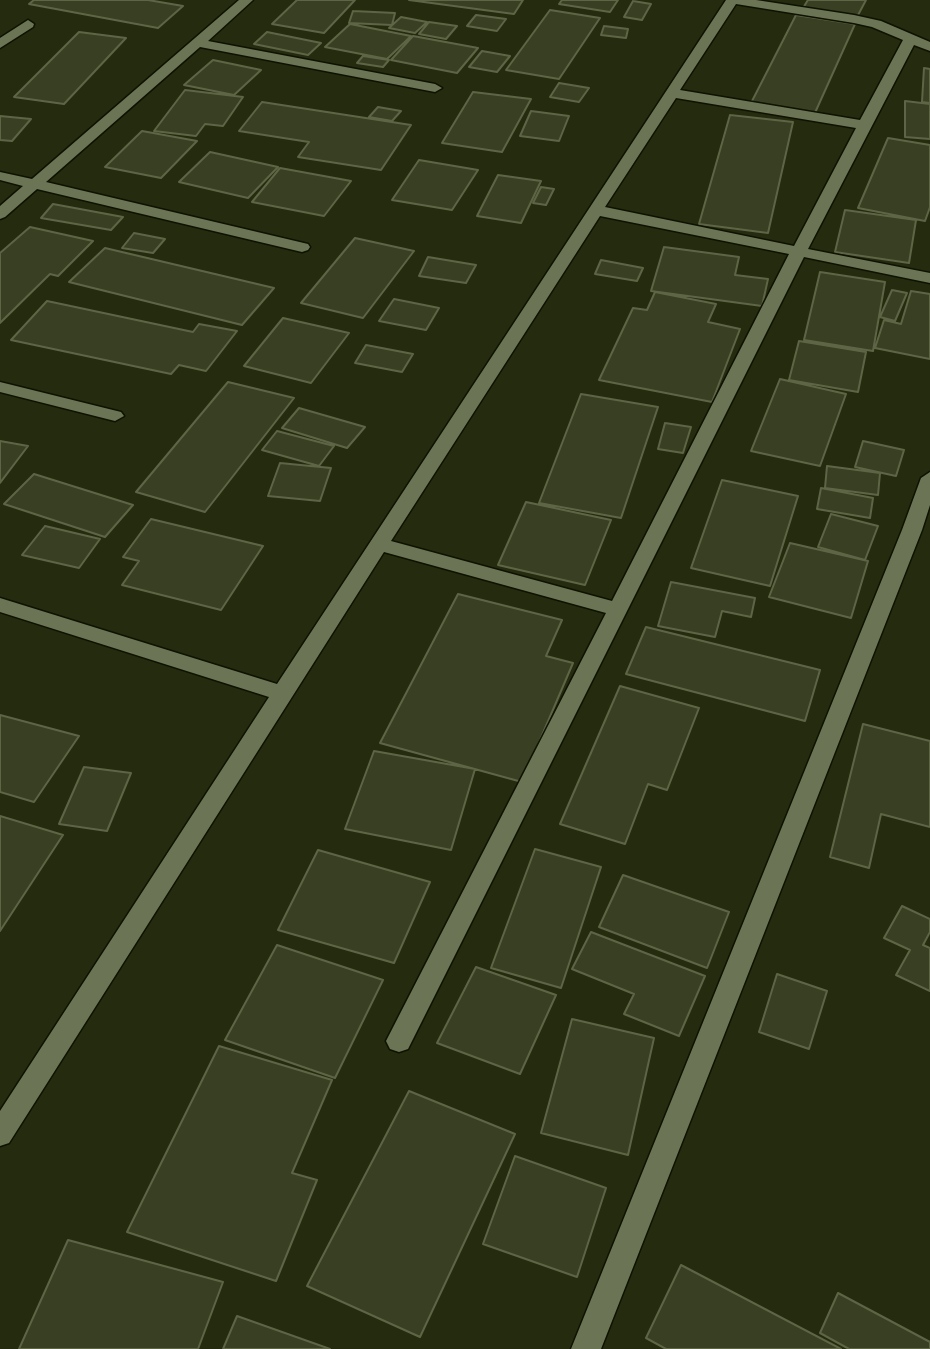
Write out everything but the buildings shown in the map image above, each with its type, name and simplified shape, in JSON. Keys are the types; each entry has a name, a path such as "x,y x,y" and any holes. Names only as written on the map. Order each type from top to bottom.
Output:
{"street":[{"path":"0,214 247,0"},
{"path":"0,1134 282,693 732,0 876,24 930,47"},
{"path":"0,44 28,24"},
{"path":"400,1041 799,251 910,39"},
{"path":"199,43 435,88"},
{"path":"672,93 864,125"},
{"path":"0,176 302,247"},
{"path":"595,210 930,278"},
{"path":"0,387 115,416"},
{"path":"586,1349 912,530 930,478"},
{"path":"379,544 617,609"},
{"path":"0,605 282,693"}]}
